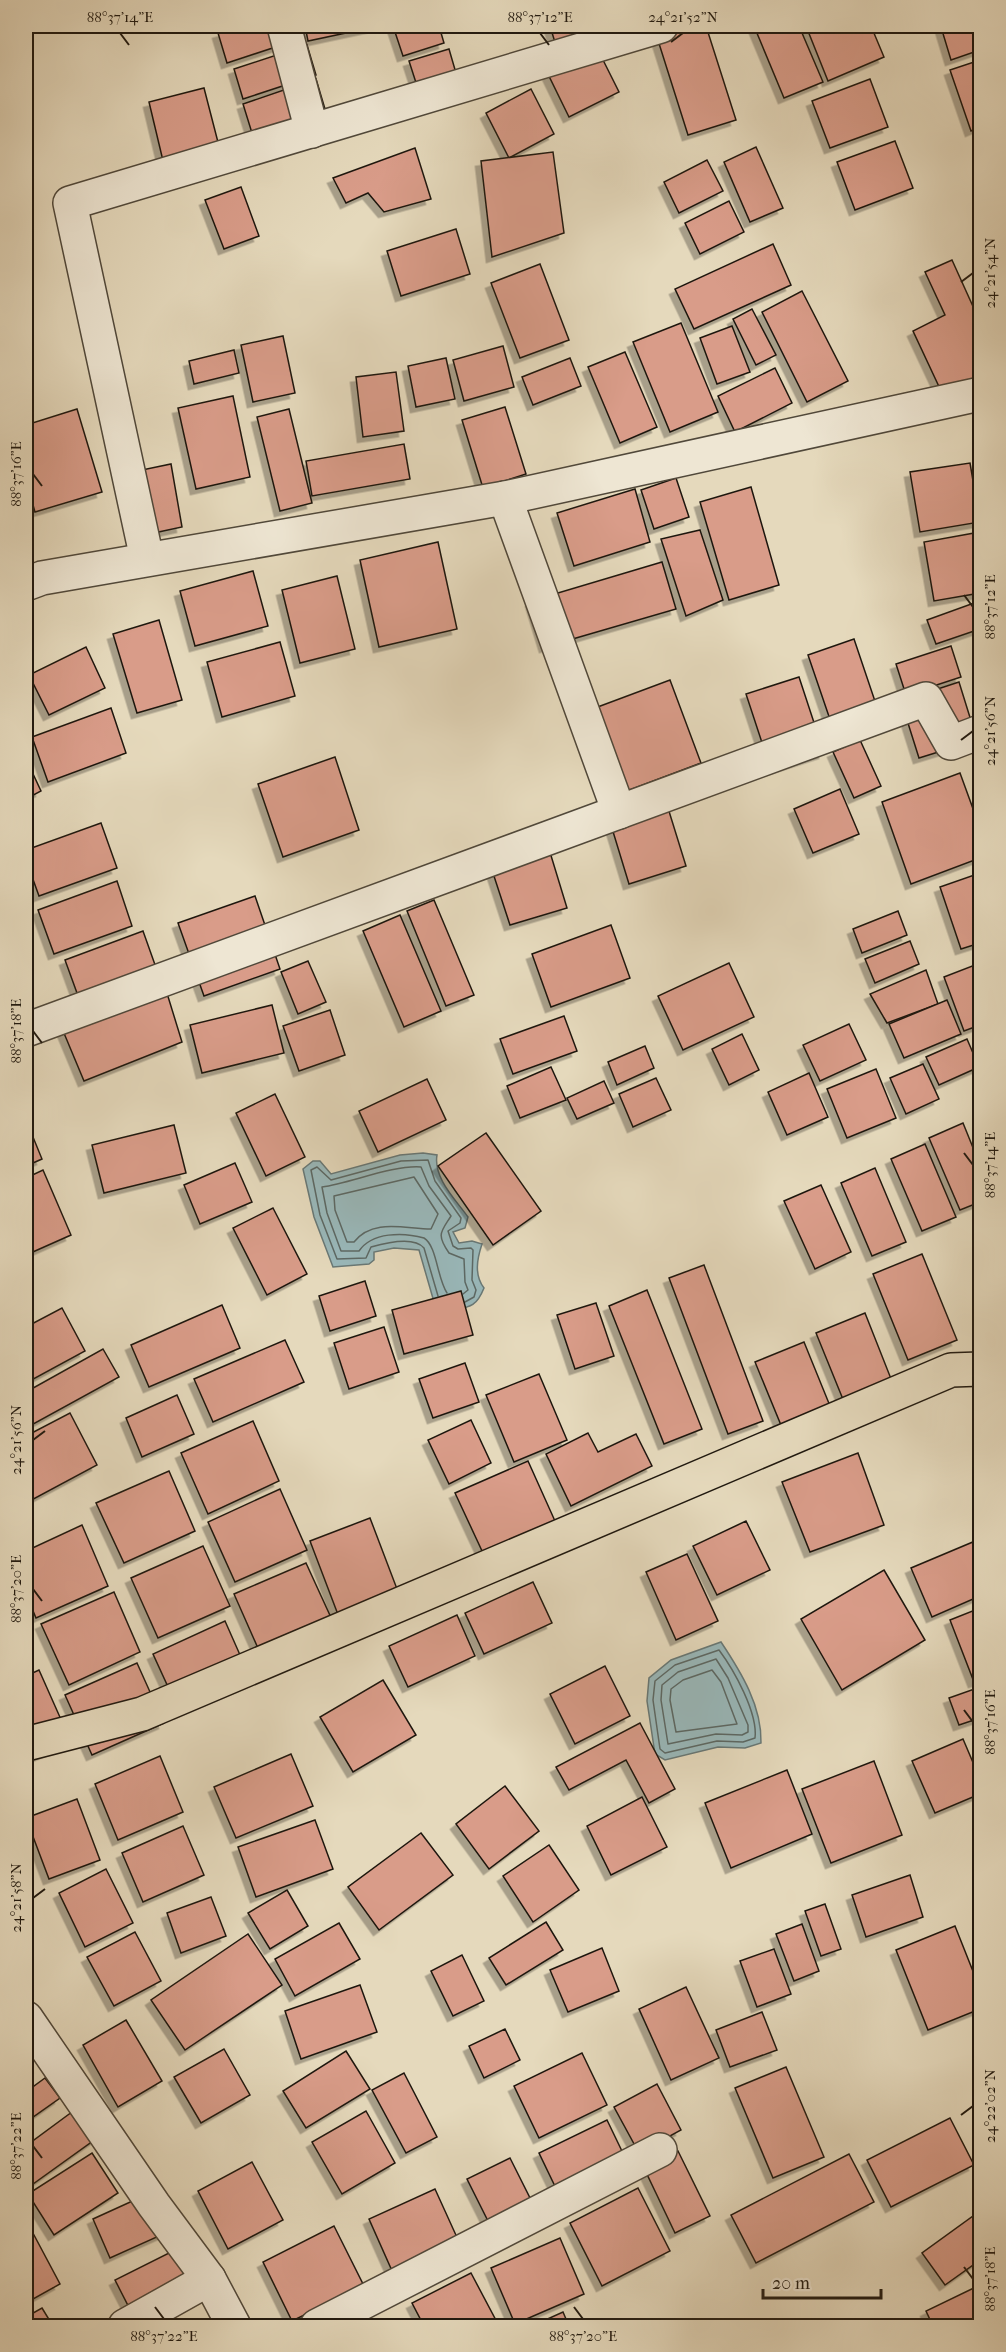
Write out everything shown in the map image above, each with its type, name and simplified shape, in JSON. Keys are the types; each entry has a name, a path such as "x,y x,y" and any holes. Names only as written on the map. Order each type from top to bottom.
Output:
{"main road":[{"path":"26,1744 142,1714 951,1370 981,1369"}],"street":[{"path":"284,26 312,131"},
{"path":"147,560 70,203 661,26"},
{"path":"26,584 42,578 505,498 981,394"},
{"path":"505,498 619,812"},
{"path":"26,1030 926,699 951,743 981,732"},
{"path":"26,2018 154,2205 209,2279 234,2326"},
{"path":"316,2326 660,2150"},
{"path":"125,2326 209,2279"}],"water":[{"path":"423,1153 437,1155 438,1172 442,1180 468,1217 465,1228 453,1232 459,1243 472,1241 482,1244 477,1267 484,1288 475,1303 462,1309 450,1311 434,1302 419,1250 394,1248 374,1252 374,1260 369,1264 333,1267 314,1217 303,1169 313,1161 320,1161 331,1174 400,1155"},
{"path":"721,1642 749,1690 758,1716 761,1743 745,1748 718,1747 665,1760 655,1754 647,1701 649,1678 671,1660"}],"building":[{"path":"242,26 296,26 300,39 227,63 218,33"},
{"path":"305,26 379,26 308,41"},
{"path":"393,26 439,26 444,43 403,56"},
{"path":"550,26 611,26 557,49"},
{"path":"683,26 706,26 736,120 688,135 656,34"},
{"path":"754,26 799,26 823,82 784,98"},
{"path":"806,26 871,26 884,57 828,81"},
{"path":"980,26 980,50 951,60 941,27"},
{"path":"307,45 316,75 243,99 234,69"},
{"path":"596,46 619,92 569,117 546,70"},
{"path":"449,49 458,80 419,92 409,61"},
{"path":"980,60 980,127 971,131 950,70"},
{"path":"316,79 325,109 252,133 243,104"},
{"path":"870,79 888,127 830,148 812,101"},
{"path":"204,88 220,150 164,165 149,102"},
{"path":"531,89 554,134 509,158 486,113"},
{"path":"895,141 913,188 855,210 837,162"},
{"path":"756,147 783,208 750,222 724,162"},
{"path":"415,148 431,199 384,212 368,193 346,203 333,178"},
{"path":"553,152 564,233 492,257 481,161"},
{"path":"707,160 723,191 679,213 664,182"},
{"path":"241,187 259,236 224,249 205,200"},
{"path":"729,201 744,232 700,254 685,223"},
{"path":"456,229 470,274 401,296 387,251"},
{"path":"773,244 791,285 694,329 675,289"},
{"path":"952,260 980,322 980,375 942,393 913,331 945,315 925,272"},
{"path":"540,264 569,340 520,358 491,283"},
{"path":"802,291 848,381 807,402 762,312"},
{"path":"752,309 776,355 756,365 733,319"},
{"path":"681,323 718,412 670,432 633,342"},
{"path":"732,326 750,372 717,384 700,338"},
{"path":"283,336 295,393 253,402 241,345"},
{"path":"503,346 514,387 464,401 453,360"},
{"path":"234,350 239,373 194,384 189,361"},
{"path":"625,352 657,427 620,443 588,367"},
{"path":"446,358 455,399 416,407 408,366"},
{"path":"570,358 581,386 533,405 522,377"},
{"path":"775,368 792,403 735,432 718,396"},
{"path":"396,372 404,431 363,437 356,377"},
{"path":"233,396 250,477 196,489 178,408"},
{"path":"505,407 526,474 483,488 462,420"},
{"path":"77,409 102,492 35,512 26,480 26,425"},
{"path":"289,409 312,503 280,511 257,417"},
{"path":"404,444 410,479 312,496 306,461"},
{"path":"970,463 980,522 920,532 910,472"},
{"path":"171,464 182,527 149,534 137,471"},
{"path":"676,478 689,517 654,529 641,490"},
{"path":"751,487 779,585 729,600 700,502"},
{"path":"635,489 650,542 574,566 557,513"},
{"path":"700,530 723,600 686,616 661,539"},
{"path":"980,532 980,593 934,601 924,542"},
{"path":"438,542 457,629 379,647 360,560"},
{"path":"662,562 676,609 545,647 531,601"},
{"path":"253,571 268,626 195,646 180,591"},
{"path":"337,576 355,649 300,663 282,590"},
{"path":"974,603 980,629 936,644 927,620"},
{"path":"159,620 182,700 137,713 113,634"},
{"path":"854,639 882,722 836,737 808,655"},
{"path":"280,642 295,696 222,717 207,662"},
{"path":"951,646 961,677 906,695 896,664"},
{"path":"86,647 105,688 49,715 29,675"},
{"path":"799,677 824,753 771,770 746,694"},
{"path":"670,680 701,763 627,791 595,708"},
{"path":"959,682 977,740 919,758 901,701"},
{"path":"111,708 126,753 48,782 32,737"},
{"path":"860,740 881,786 854,798 833,752"},
{"path":"335,757 359,830 283,857 258,784"},
{"path":"26,759 41,791 26,799"},
{"path":"960,773 980,828 980,858 911,884 882,802"},
{"path":"840,789 859,834 813,853 794,809"},
{"path":"668,808 686,866 629,884 611,825"},
{"path":"101,823 117,868 39,896 26,860 26,850"},
{"path":"549,849 567,908 510,925 491,867"},
{"path":"980,873 980,943 961,949 940,887"},
{"path":"117,881 132,926 54,954 38,910"},
{"path":"255,896 280,969 204,996 178,923"},
{"path":"434,900 474,995 446,1006 407,911"},
{"path":"898,911 907,935 862,953 853,929"},
{"path":"400,915 441,1011 404,1027 363,931"},
{"path":"611,925 630,978 551,1007 532,954"},
{"path":"143,931 159,976 81,1004 65,960"},
{"path":"910,941 919,964 875,983 865,959"},
{"path":"308,961 326,1002 298,1014 281,972"},
{"path":"729,963 754,1017 683,1050 658,996"},
{"path":"980,963 980,1025 964,1031 944,977"},
{"path":"926,970 938,1004 887,1023 870,994"},
{"path":"166,990 182,1042 84,1081 61,1026"},
{"path":"947,1000 961,1034 904,1058 889,1024"},
{"path":"272,1005 284,1053 202,1073 190,1025"},
{"path":"330,1010 345,1055 299,1071 283,1026"},
{"path":"564,1016 577,1051 513,1074 500,1039"},
{"path":"849,1024 866,1060 820,1081 803,1045"},
{"path":"742,1034 759,1070 729,1085 712,1049"},
{"path":"967,1039 979,1067 939,1085 926,1057"},
{"path":"645,1046 654,1068 617,1085 608,1062"},
{"path":"923,1064 939,1099 906,1114 890,1078"},
{"path":"551,1067 566,1100 520,1118 507,1086"},
{"path":"876,1069 896,1118 847,1138 827,1089"},
{"path":"809,1073 828,1117 787,1135 768,1092"},
{"path":"656,1078 671,1110 633,1127 619,1094"},
{"path":"427,1079 446,1120 378,1152 359,1111"},
{"path":"604,1081 614,1103 577,1119 567,1098"},
{"path":"275,1094 305,1157 266,1176 236,1113"},
{"path":"26,1120 42,1159 26,1166"},
{"path":"963,1123 980,1165 980,1202 960,1210 929,1138"},
{"path":"174,1125 186,1173 104,1193 92,1145"},
{"path":"486,1133 541,1211 493,1245 438,1166"},
{"path":"925,1144 956,1217 922,1231 891,1159"},
{"path":"235,1163 252,1202 200,1224 184,1185"},
{"path":"875,1168 906,1242 872,1256 841,1183"},
{"path":"43,1170 71,1235 26,1255 26,1178"},
{"path":"821,1185 851,1252 815,1269 784,1201"},
{"path":"273,1208 307,1274 267,1295 233,1228"},
{"path":"922,1254 957,1340 908,1360 873,1274"},
{"path":"704,1265 763,1421 728,1434 669,1278"},
{"path":"365,1281 376,1316 330,1331 319,1296"},
{"path":"647,1290 702,1429 664,1444 609,1306"},
{"path":"461,1291 473,1335 404,1354 392,1310"},
{"path":"596,1303 614,1356 575,1369 557,1315"},
{"path":"222,1305 240,1348 149,1387 131,1345"},
{"path":"62,1308 85,1351 26,1383 26,1327"},
{"path":"865,1313 899,1399 851,1419 816,1333"},
{"path":"384,1327 399,1372 349,1389 334,1343"},
{"path":"285,1340 304,1382 213,1422 194,1379"},
{"path":"804,1342 839,1428 790,1447 755,1362"},
{"path":"103,1349 119,1377 26,1428 26,1392"},
{"path":"465,1363 479,1402 433,1418 419,1379"},
{"path":"539,1374 567,1440 514,1462 486,1395"},
{"path":"177,1395 194,1434 142,1457 126,1418"},
{"path":"70,1413 97,1465 26,1503 26,1436"},
{"path":"471,1420 491,1463 449,1484 428,1440"},
{"path":"253,1421 279,1481 208,1514 181,1453"},
{"path":"588,1433 598,1452 636,1434 652,1466 571,1506 546,1454"},
{"path":"858,1453 884,1525 810,1552 782,1482"},
{"path":"528,1461 555,1521 483,1553 455,1493"},
{"path":"169,1471 195,1531 124,1563 96,1503"},
{"path":"280,1489 307,1550 235,1582 208,1522"},
{"path":"370,1518 405,1610 345,1633 310,1541"},
{"path":"746,1521 770,1570 717,1595 693,1546"},
{"path":"82,1525 108,1586 36,1618 26,1594 26,1551"},
{"path":"980,1539 980,1596 932,1617 911,1568"},
{"path":"203,1546 230,1606 158,1638 131,1578"},
{"path":"687,1554 718,1621 676,1640 646,1572"},
{"path":"306,1563 333,1622 261,1655 234,1594"},
{"path":"884,1570 925,1640 842,1690 801,1619"},
{"path":"533,1582 552,1623 484,1654 465,1613"},
{"path":"114,1592 140,1652 69,1685 41,1624"},
{"path":"980,1608 980,1680 974,1682 950,1620"},
{"path":"457,1615 475,1656 408,1687 389,1646"},
{"path":"225,1621 252,1682 180,1713 153,1654"},
{"path":"137,1663 164,1723 92,1755 65,1695"},
{"path":"605,1666 630,1716 575,1744 550,1694"},
{"path":"39,1670 71,1742 26,1761 26,1676"},
{"path":"383,1680 416,1735 353,1772 320,1717"},
{"path":"980,1687 980,1718 959,1725 949,1698"},
{"path":"640,1723 675,1789 649,1803 626,1760 569,1790 556,1767"},
{"path":"963,1739 980,1779 980,1794 935,1813 912,1761"},
{"path":"291,1754 313,1806 236,1838 214,1787"},
{"path":"160,1756 183,1812 118,1840 95,1784"},
{"path":"874,1761 902,1835 831,1863 802,1789"},
{"path":"787,1770 812,1834 731,1868 705,1803"},
{"path":"505,1786 539,1831 489,1869 456,1824"},
{"path":"642,1797 667,1847 611,1875 587,1826"},
{"path":"77,1799 100,1860 49,1879 26,1818"},
{"path":"315,1820 333,1869 256,1897 238,1847"},
{"path":"183,1826 204,1875 143,1902 122,1853"},
{"path":"421,1833 453,1875 379,1930 348,1887"},
{"path":"549,1845 579,1890 533,1922 503,1876"},
{"path":"106,1869 133,1923 85,1947 59,1893"},
{"path":"910,1875 923,1917 866,1937 852,1895"},
{"path":"287,1890 308,1926 270,1949 248,1913"},
{"path":"211,1897 226,1936 181,1953 167,1913"},
{"path":"825,1904 841,1949 821,1956 805,1911"},
{"path":"546,1922 563,1950 506,1985 489,1958"},
{"path":"339,1923 360,1959 295,1996 275,1959"},
{"path":"802,1924 819,1971 794,1981 776,1934"},
{"path":"955,1926 980,1989 980,2009 928,2030 896,1950"},
{"path":"135,1932 161,1981 114,2006 87,1957"},
{"path":"248,1934 282,1985 185,2050 151,2000"},
{"path":"602,1948 619,1991 568,2012 550,1970"},
{"path":"774,1949 791,1994 757,2007 740,1961"},
{"path":"462,1955 484,2001 453,2016 431,1971"},
{"path":"360,1985 377,2032 301,2059 285,2011"},
{"path":"686,1987 719,2058 671,2080 639,2009"},
{"path":"762,2012 777,2050 730,2067 716,2030"},
{"path":"126,2020 162,2081 118,2107 83,2045"},
{"path":"505,2029 520,2060 484,2078 469,2046"},
{"path":"224,2049 250,2095 201,2123 174,2077"},
{"path":"346,2051 370,2089 306,2128 283,2091"},
{"path":"582,2053 607,2105 539,2138 514,2086"},
{"path":"786,2067 824,2157 773,2178 735,2088"},
{"path":"404,2073 437,2137 406,2153 372,2090"},
{"path":"45,2078 60,2098 26,2122 26,2092"},
{"path":"657,2084 681,2130 639,2153 614,2107"},
{"path":"76,2109 97,2138 33,2184 26,2175 26,2146"},
{"path":"366,2111 395,2163 342,2194 312,2142"},
{"path":"950,2118 974,2165 891,2207 867,2160"},
{"path":"607,2120 632,2172 564,2205 539,2153"},
{"path":"678,2151 710,2216 675,2233 644,2168"},
{"path":"92,2153 118,2193 54,2235 28,2194"},
{"path":"849,2154 874,2202 756,2263 731,2215"},
{"path":"510,2158 531,2200 488,2221 467,2179"},
{"path":"252,2162 283,2220 228,2249 198,2191"},
{"path":"638,2188 670,2251 602,2286 570,2223"},
{"path":"435,2189 460,2244 393,2273 369,2219"},
{"path":"150,2193 168,2232 110,2258 93,2219"},
{"path":"980,2211 980,2260 945,2285 922,2253"},
{"path":"26,2220 60,2284 26,2303"},
{"path":"334,2226 364,2286 292,2321 263,2262"},
{"path":"560,2238 584,2294 515,2324 491,2268"},
{"path":"173,2251 196,2296 138,2325 115,2280"},
{"path":"471,2273 499,2326 424,2326 412,2303"},
{"path":"980,2285 980,2326 933,2326 926,2311"},
{"path":"42,2308 53,2326 26,2326 26,2317"},
{"path":"563,2312 569,2326 532,2326"}]}
